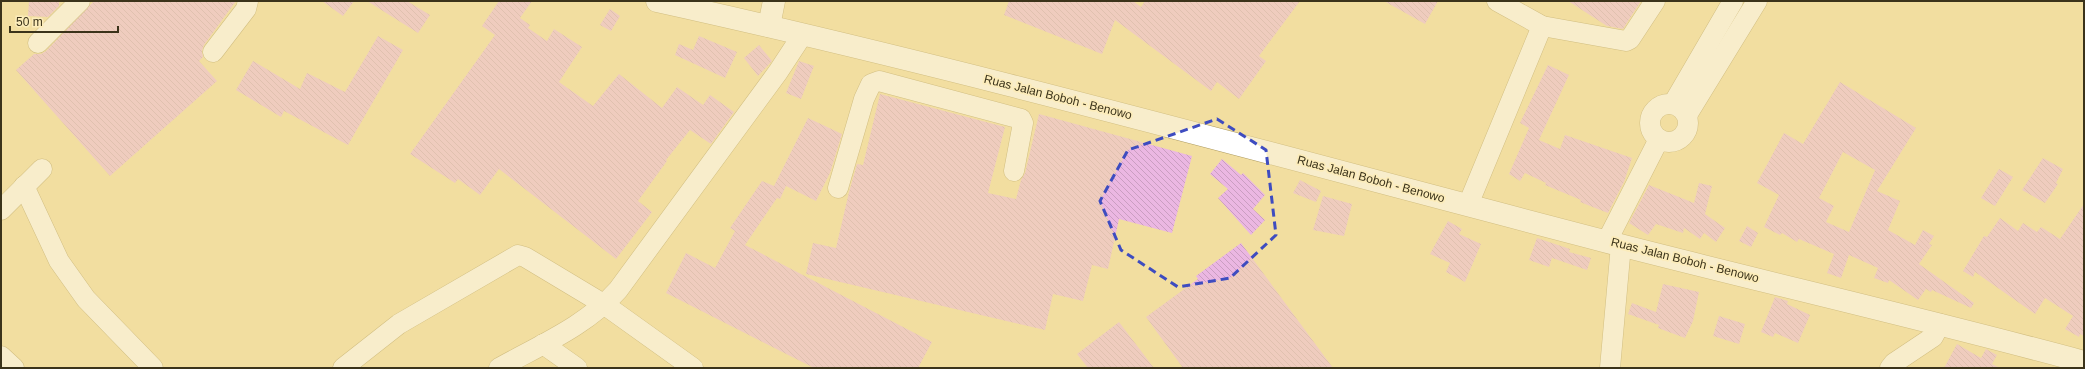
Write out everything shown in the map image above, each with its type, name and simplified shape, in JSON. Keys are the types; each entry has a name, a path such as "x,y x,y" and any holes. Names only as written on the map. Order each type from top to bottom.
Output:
{"main road":[{"name":"Ruas Jalan Boboh - Benowo","path":"657,1 896,56 1164,124 1614,243 1940,324 2071,362"},
{"path":"769,26 774,1"}],"street":[{"path":"38,43 80,1"},
{"path":"212,52 246,9 248,1"},
{"path":"1497,1 1542,26 1626,41 1630,39 1655,1"},
{"path":"1680,109 1733,1"},
{"path":"1680,109 1757,1"},
{"path":"1468,205 1542,26"},
{"path":"499,368 577,325 605,305 623,284 774,78 803,34"},
{"path":"890,82 896,56"},
{"path":"838,188 864,99 871,84 879,81 890,82 1021,119 1023,123 1014,171"},
{"path":"1665,104 1680,109 1689,122 1684,135 1672,142 1658,139 1653,134 1650,127 1650,119 1653,112 1658,107 1665,104"},
{"path":"1610,368 1614,243 1658,139"},
{"path":"1,210 42,169"},
{"path":"24,186 64,267 86,299 153,368"},
{"path":"343,368 399,324 518,255 532,261 605,305 693,368"},
{"path":"1890,368 1894,363 1933,337 1940,324"},
{"path":"543,344 577,368"},
{"path":"1,356 14,368"}],"highlighted area":[{"path":"1217,119 1266,150 1276,235 1230,278 1178,287 1121,250 1100,201 1128,150"}],"building":[{"path":"29,1 59,1 59,6 48,17 28,16"},
{"path":"94,1 236,1 204,45 202,51 203,57 199,61 217,81 110,176 16,70 34,54 41,54 46,51"},
{"path":"322,1 354,1 343,16"},
{"path":"367,1 407,1 430,15 418,33"},
{"path":"499,1 532,1 520,18 530,25 528,28 547,41 554,29 582,47 559,82 593,106 619,74 662,108 677,87 703,105 710,95 734,112 711,144 690,130 666,160 667,161 638,201 652,212 616,259 499,169 480,195 458,179 455,183 410,154 495,35 482,26"},
{"path":"1009,1 1133,1 1141,7 1145,1 1300,1 1259,56 1266,61 1239,99 1217,82 1211,91 1115,20 1102,54 1004,15"},
{"path":"1384,1 1438,1 1425,24"},
{"path":"1568,1 1641,1 1623,29 1607,26"},
{"path":"610,9 620,16 611,31 600,25"},
{"path":"378,36 403,50 348,145 284,111 281,117 236,90 253,61 300,89 307,73 345,92"},
{"path":"699,36 737,52 725,78 675,55 679,44 693,50"},
{"path":"759,45 772,61 758,76 744,58"},
{"path":"799,61 814,66 801,99 786,93"},
{"path":"1548,65 1569,75 1539,140 1560,149 1565,135 1632,158 1624,182 1608,213 1580,202 1581,200 1545,185 1546,183 1525,173 1520,181 1509,174 1529,128 1520,123"},
{"path":"1840,82 1916,128 1877,191 1900,201 1888,230 1915,245 1923,230 1934,236 1929,244 1932,245 1919,264 1974,303 1971,308 1932,290 1931,292 1926,289 1918,300 1889,280 1888,283 1874,278 1878,268 1849,255 1841,278 1827,273 1834,254 1799,239 1797,242 1782,233 1780,235 1764,227 1779,195 1757,183 1784,133 1803,144","holes":["1843,152 1875,170 1849,232 1826,222 1834,206 1819,198"]},
{"path":"880,94 1005,127 988,193 1016,199 1021,180 1025,173 1039,114 1192,156 1172,233 1119,219 1108,269 1092,265 1083,301 1053,294 1045,330 806,274 813,243 836,248 857,164 863,165"},
{"path":"808,118 842,134 830,173 816,201 786,186 780,199 777,198 745,245 932,342 918,368 814,368 666,293 686,253 715,268 735,231 730,228 762,181 774,186"},
{"path":"2043,158 2063,169 2056,183 2058,184 2045,203 2022,190"},
{"path":"1222,159 1241,175 1243,173 1265,195 1253,209 1265,220 1251,235 1218,198 1228,189 1210,174"},
{"path":"1999,169 2013,177 1995,206 1981,198"},
{"path":"1300,180 1321,191 1316,202 1293,193"},
{"path":"1699,183 1712,186 1705,214 1725,228 1716,242 1704,233 1700,239 1684,228 1683,233 1656,224 1648,235 1629,223 1649,185 1694,203"},
{"path":"1323,196 1352,204 1344,236 1313,230"},
{"path":"2084,204 2084,336 2080,334 2079,337 2065,329 2073,316 2045,298 2035,314 1975,272 1973,277 1963,271 1984,236 1987,237 2000,218 2018,231 2023,223 2037,232 2041,227 2060,239"},
{"path":"1448,221 1462,229 1459,234 1481,244 1465,282 1446,272 1450,263 1430,254"},
{"path":"1747,226 1758,233 1751,247 1739,241"},
{"path":"1537,238 1570,249 1569,252 1591,258 1587,270 1552,258 1549,267 1529,260"},
{"path":"1241,243 1333,368 1183,368 1146,317 1198,279 1196,276"},
{"path":"1663,284 1699,292 1693,321 1685,338 1658,328 1659,325 1628,314 1632,303 1656,312"},
{"path":"1775,297 1788,301 1787,304 1810,315 1798,343 1775,333 1773,337 1761,332"},
{"path":"1719,316 1745,324 1739,344 1713,336"},
{"path":"1119,322 1154,368 1088,368 1077,354"},
{"path":"1957,344 1981,358 1986,349 1997,355 1992,364 2000,368 1944,368"}]}
